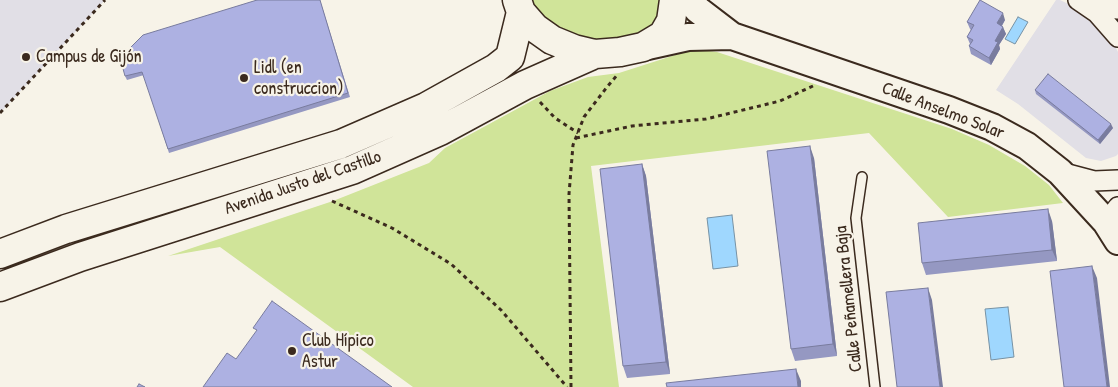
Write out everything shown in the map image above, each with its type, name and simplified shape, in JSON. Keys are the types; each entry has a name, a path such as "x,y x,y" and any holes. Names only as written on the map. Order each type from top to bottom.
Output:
{"main road":[{"path":"519,6 535,28 552,40 574,49 595,54 643,48 663,35 671,21 674,0"},
{"name":"Calle Anselmo Solar","path":"689,0 698,10 732,36 941,107 992,127 1027,146 1060,172 1115,221"},
{"name":"Avenida Justo del Castillo","path":"0,254 66,229 341,144 426,107 496,68 510,57 519,6"},
{"name":"Calle Anselmo Solar","path":"643,48 688,37 732,36"},
{"name":"Avenida Justo del Castillo","path":"0,287 80,257 352,170 440,131 525,85 595,54"}],"street":[{"path":"1081,2 1118,9"},
{"path":"1081,2 1097,13 1118,37"},
{"path":"1060,172 1094,181 1114,182 1118,180"}],"lane":[{"name":"Calle Peñamellera Baja","path":"862,177 856,218 874,387"}],"path":[{"path":"0,113 105,0"},
{"path":"571,387 569,194 573,145 584,117 619,73"},
{"path":"525,85 555,118 578,133"},
{"path":"576,138 632,126 706,119 780,101 815,86"},
{"path":"301,186 392,228 451,264 501,310 567,387"}],"shaded area":[{"name":"Campus de Gijón","path":"0,0 105,0 0,113"},
{"path":"1056,0 1060,0 1085,12 1111,38 1118,52 1118,154 1101,161 1086,158 1018,104 996,90"}],"green space":[{"path":"517,0 674,0 671,21 595,54"},
{"path":"694,49 717,52 952,129 989,145 1025,166 1049,185 1063,203 948,217 869,133 591,166 619,387 413,387 220,247 168,256 333,201 429,163 445,148 550,91 588,77 619,73"}],"water":[{"path":"1018,17 1028,22 1015,44 1005,39"},
{"path":"732,215 738,266 713,269 707,218"},
{"path":"1008,307 1014,357 991,360 985,309"}],"building":[{"name":"Lidl (en construccion)","path":"257,0 320,0 348,93 168,149 142,72 125,76 120,58 143,35"},
{"path":"980,0 1003,13 997,23 1003,27 995,41 998,42 989,58 969,46 973,40 967,37 974,25 967,22"},
{"path":"1048,74 1111,124 1098,140 1035,90"},
{"path":"810,146 833,344 791,349 767,151"},
{"path":"642,164 666,362 623,366 600,169"},
{"path":"1048,209 1052,250 922,263 918,223"},
{"path":"1092,266 1107,387 1064,387 1050,271"},
{"path":"928,288 940,387 897,387 886,292"},
{"name":"Club Hípico Astur","path":"272,301 392,387 203,387 227,353 236,359 257,330 253,328"},
{"path":"796,369 798,387 667,387 666,383"}],"place":[{"name":"Campus de Gijón","path":"26,57"},
{"name":"Lidl (en construccion)","path":"244,78"},
{"name":"Club Hípico Astur","path":"292,351"}]}
